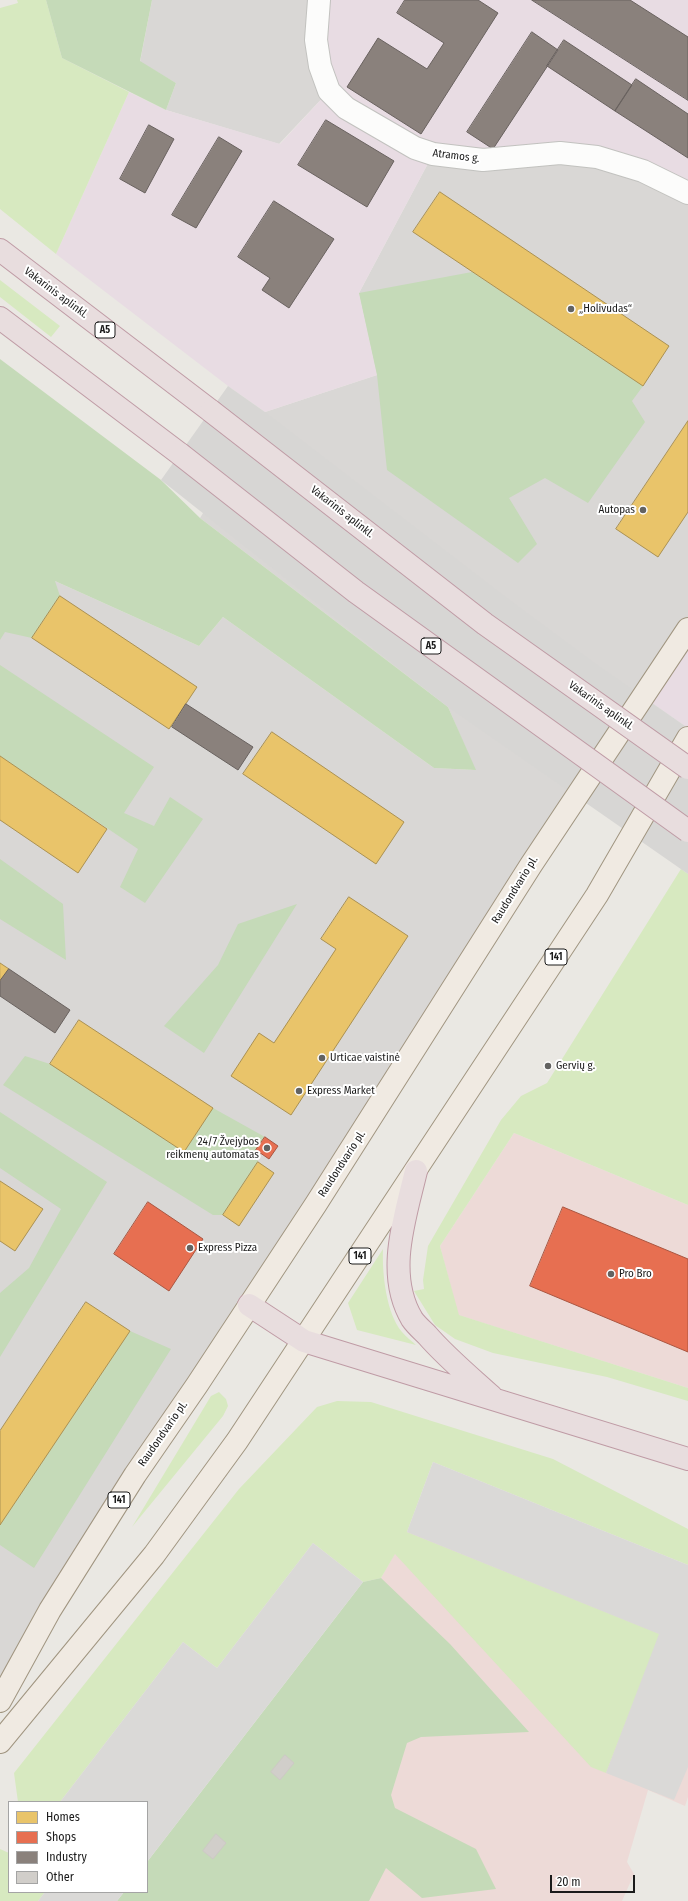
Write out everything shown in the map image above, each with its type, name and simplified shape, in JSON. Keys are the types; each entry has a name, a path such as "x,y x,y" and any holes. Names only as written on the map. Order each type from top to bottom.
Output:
{"highway":[{"name":"Vakarinis aplinkl.","path":"0,250 211,411 485,624 688,768"},
{"name":"A5","path":"0,318 180,454 356,592 688,831"},
{"path":"416,1171 402,1232 398,1270 399,1285 412,1319 433,1342 495,1399"},
{"path":"249,1305 304,1341 688,1459"}],"main road":[{"name":"Raudondvario pl.","path":"0,1701 50,1610 130,1482 299,1229 531,864 688,629"},
{"name":"141","path":"0,1742 154,1555 237,1441 597,895 688,738"}],"street":[{"name":"Atramos g.","path":"319,0 316,40 320,66 329,91 346,108 415,148 433,154 483,160 560,153 597,157 643,171 688,193"}],"shaded area":[{"path":"152,0 319,0 329,91 279,144 166,110 176,83 140,62"},
{"path":"319,0 688,0 688,193 597,157 433,154 359,293 377,375 265,412 228,386 56,254 129,92 166,110 280,144 329,91"},
{"path":"560,153 688,193 688,629 0,1701 0,612 55,581 199,646 223,617 434,768 475,770 448,707 200,518 265,412 377,375 359,293 433,154"},
{"path":"688,629 688,728 643,697"},
{"path":"514,1133 688,1205 688,1388 458,1315 440,1246"},
{"path":"433,1462 688,1565 688,1767 674,1800 606,1773 659,1634 407,1532"},
{"path":"407,1532 688,1565 688,1797 685,1806 648,1790 627,1862 634,1874 622,1901 242,1901 381,1578"},
{"path":"313,1543 363,1582 148,1861 148,1801 61,1801 183,1642 217,1668"},
{"path":"44,1893 123,1893 117,1901 38,1901"}],"green space":[{"path":"17,0 46,0 62,58 129,92 56,254 0,209 0,8 18,3"},
{"path":"46,0 152,0 140,61 176,83 166,110 62,58"},
{"path":"472,272 643,386 632,401 645,422 588,503 545,478 509,498 537,544 518,563 387,470 377,375 359,293"},
{"path":"0,280 60,326 51,337 0,297"},
{"path":"0,359 161,480 200,518 448,707 476,770 434,768 223,617 199,646 55,581 60,596 32,638 5,632 0,640"},
{"path":"0,665 154,767 124,813 154,826 170,797 203,819 145,903 120,887 138,849 0,756"},
{"path":"0,859 63,904 66,960 0,919"},
{"path":"681,869 688,874 688,1205 514,1133 440,1246 459,1315 688,1388 688,1401 607,1377 493,1353 455,1339 435,1325 414,1291 424,1289 423,1280 428,1246 501,1120 521,1096 547,1083"},
{"path":"297,904 204,1053 164,1026 218,965 238,924"},
{"path":"25,1056 50,1064 184,1152 213,1108 265,1137 256,1150 258,1162 223,1215 213,1215 3,1085"},
{"path":"0,1112 107,1182 0,1357 0,1293 29,1268 61,1209 0,1168"},
{"path":"383,1249 384,1281 392,1314 405,1336 416,1345 357,1330 348,1303"},
{"path":"130,1331 171,1349 34,1568 0,1545 0,1525"},
{"path":"219,1392 226,1399 228,1406 223,1416 132,1527 211,1396"},
{"path":"337,1401 371,1402 553,1459 688,1529 688,1565 433,1462 407,1532 660,1634 606,1773 591,1767 395,1554 381,1578 363,1582 313,1543 217,1668 183,1642 61,1801 18,1801 14,1773 239,1489 317,1407"},
{"path":"381,1578 450,1644 529,1732 421,1737 407,1743 391,1795 395,1808 476,1849 496,1889 422,1898 386,1868 369,1901 117,1901 123,1893 148,1893 148,1861 363,1582"},
{"path":"0,1849 8,1853 8,1893 44,1893 38,1901 0,1901"}],"pier":[{"path":"228,386 265,412 507,598 596,664 688,728 688,874 448,707 161,480"}],"building: Homes":[{"name":"„Holivudas“","path":"440,192 669,346 643,386 413,232"},
{"path":"688,421 688,512 658,557 616,529"},
{"path":"60,596 197,687 169,729 32,638"},
{"path":"272,732 404,822 376,864 243,774"},
{"path":"0,756 107,829 78,873 0,820"},
{"path":"349,897 408,936 291,1115 231,1076 259,1033 274,1043 336,949 321,939"},
{"path":"0,963 9,969 0,981"},
{"path":"79,1020 213,1108 184,1152 50,1064"},
{"path":"258,1162 274,1173 239,1226 223,1215"},
{"path":"0,1181 43,1209 15,1251 0,1241"},
{"path":"86,1302 130,1331 0,1525 0,1431"}],"building: Shops":[{"name":"24/7 Žvejybos reikmenų automatas","path":"265,1137 278,1146 269,1159 256,1150"},
{"path":"148,1202 203,1239 169,1291 114,1254"},
{"name":"Pro Bro","path":"563,1207 688,1259 688,1352 530,1286"}],"building: Industry":[{"path":"405,0 478,0 498,13 421,134 347,87 378,38 427,69 444,43 397,13"},
{"path":"532,0 630,0 688,37 688,100"},
{"path":"532,32 558,50 493,149 467,132"},
{"path":"564,40 632,85 615,111 547,66"},
{"path":"636,79 688,114 688,158 615,111"},
{"path":"326,120 394,161 367,207 298,165"},
{"path":"149,125 174,139 145,193 120,179"},
{"path":"219,137 242,151 196,228 172,215"},
{"path":"274,201 334,239 289,308 262,290 270,278 238,257"},
{"path":"186,704 253,747 238,770 172,727"},
{"path":"9,969 70,1010 55,1033 0,996 0,981"}],"building: Other":[{"path":"285,1755 294,1763 280,1780 271,1772"},
{"path":"216,1834 226,1843 213,1859 203,1851"}],"place":[{"name":"„Holivudas“","path":"571,309"},
{"name":"Autopas","path":"643,510"},
{"name":"Urticae vaistinė","path":"322,1058"},
{"name":"Gervių g.","path":"548,1066"},
{"name":"Express Market","path":"299,1091"},
{"name":"24/7 Žvejybos reikmenų automatas","path":"267,1148"},
{"name":"Express Pizza","path":"190,1248"},
{"name":"Pro Bro","path":"611,1274"}]}
